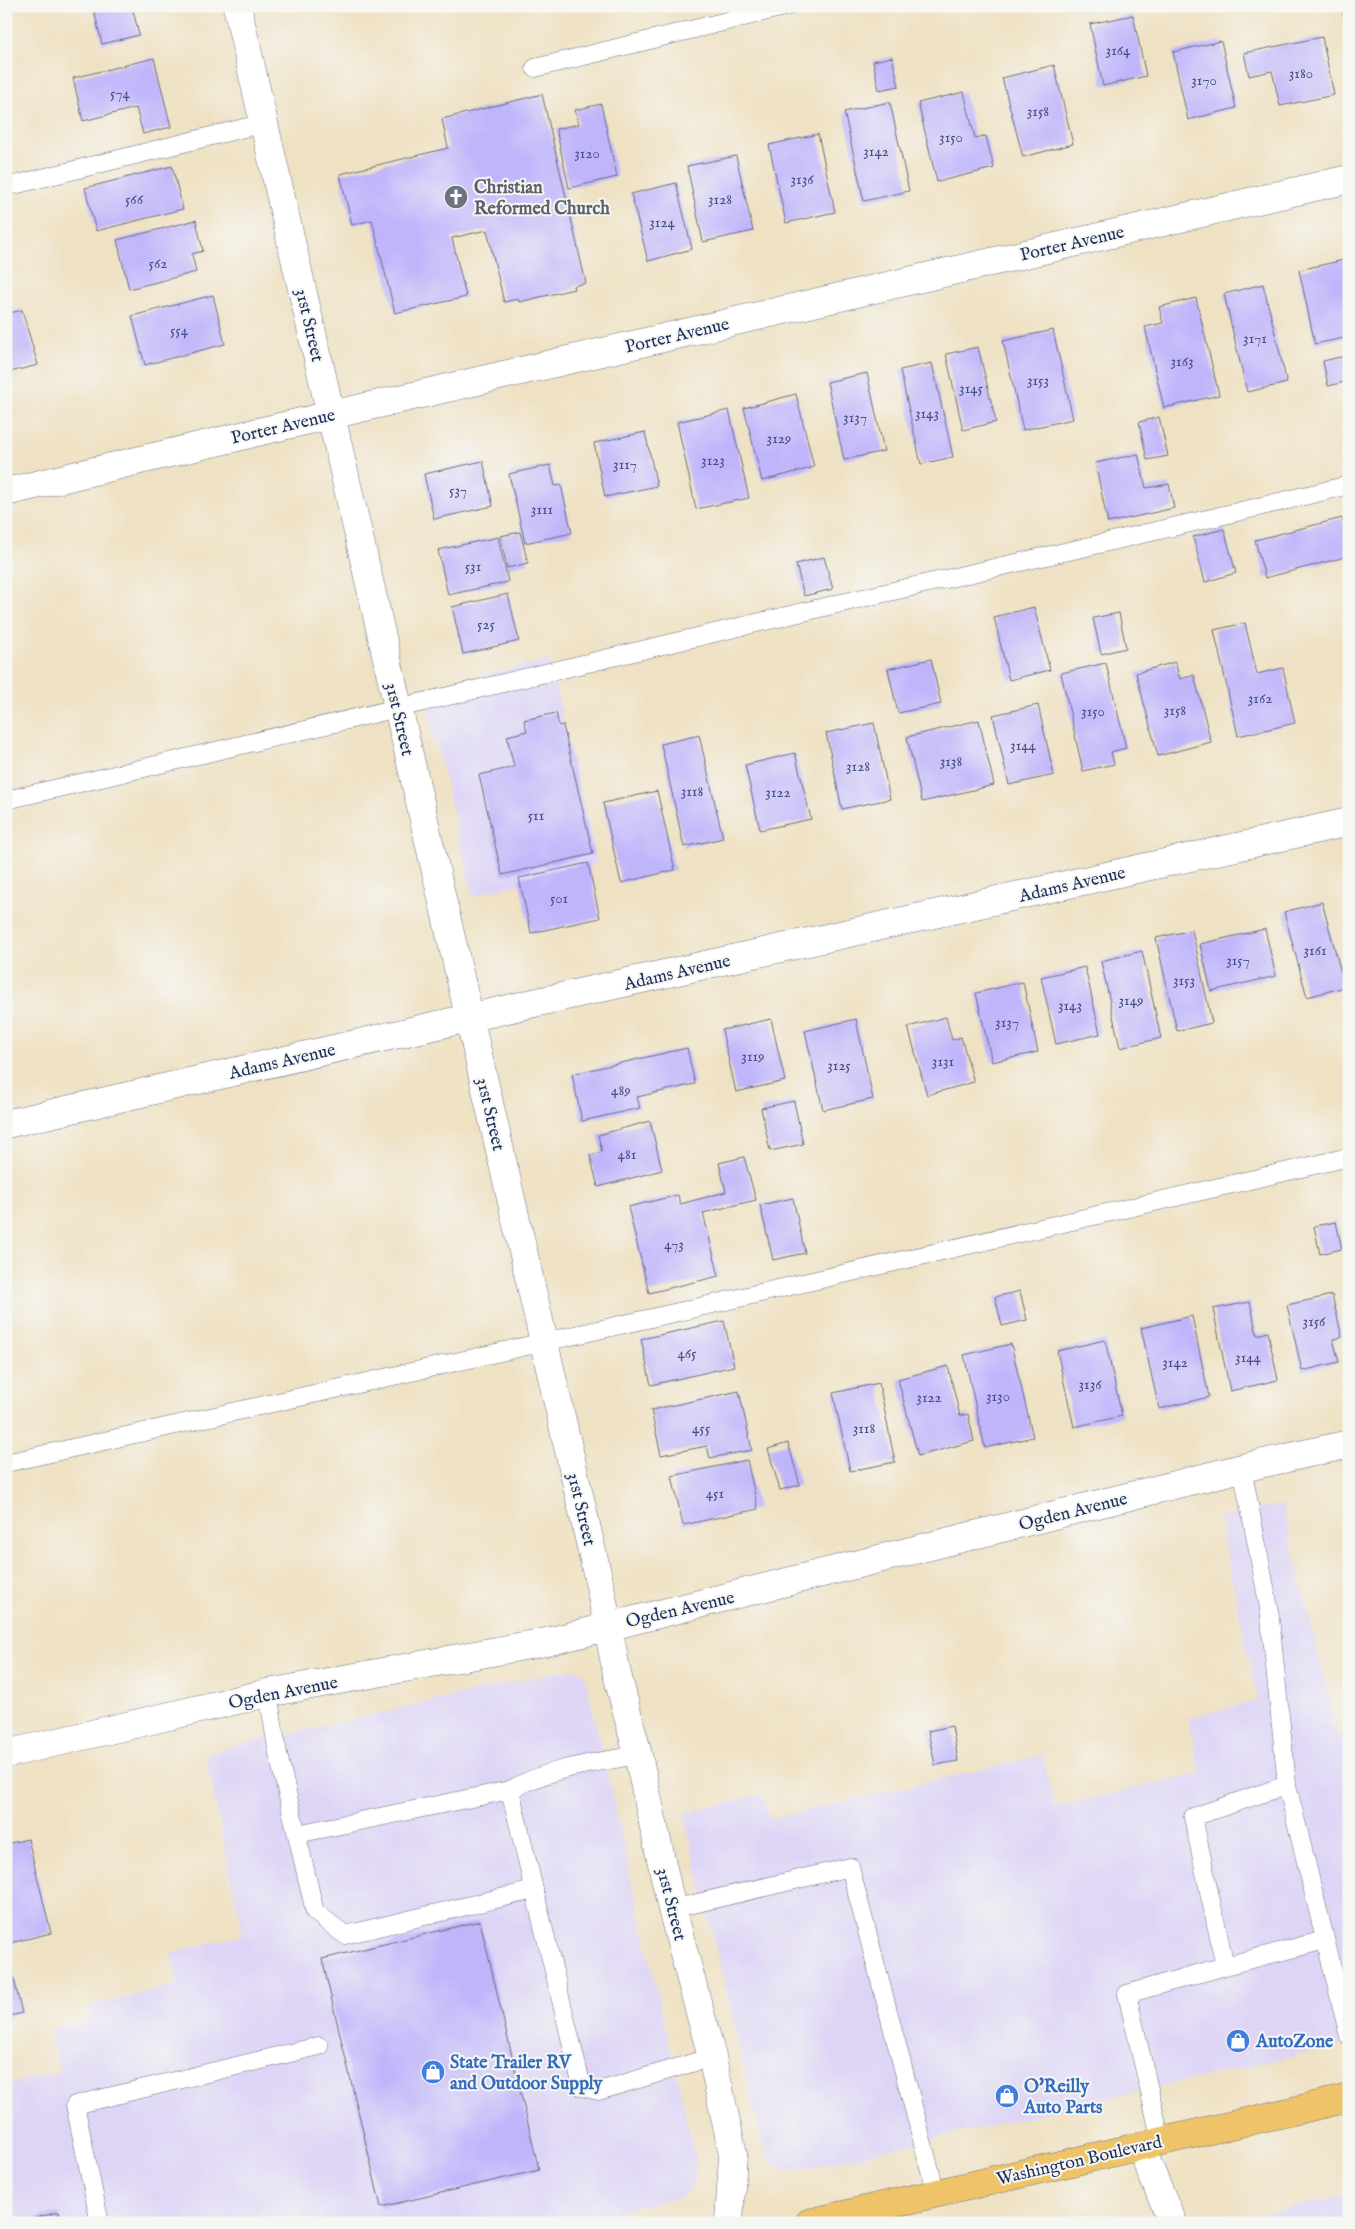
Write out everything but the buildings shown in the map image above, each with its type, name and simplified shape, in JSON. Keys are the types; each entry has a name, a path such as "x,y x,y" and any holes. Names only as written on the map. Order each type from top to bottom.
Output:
{"main road":[{"name":"Washington Boulevard","path":"809,2223 1349,2098"}],"street":[{"name":"31st Street","path":"237,6 672,1909 712,2057 733,2154 729,2223"},
{"name":"Porter Avenue","path":"6,492 1349,179"},
{"name":"Adams Avenue","path":"6,1124 469,1018 1349,822"},
{"name":"Ogden Avenue","path":"6,1754 268,1693 551,1641 1242,1468 1349,1444"},
{"path":"1150,2144 1173,2223"}],"lane":[{"path":"535,68 788,6"},
{"path":"6,187 264,123"},
{"path":"6,800 398,710 782,617 1204,521 1349,485"},
{"path":"6,1463 1349,1157"},
{"path":"1242,1468 1269,1608 1287,1785 1349,2036"},
{"path":"268,1693 278,1754 315,1912 346,1935 534,1890"},
{"path":"297,1834 510,1790 529,1780 579,1766 638,1755"},
{"path":"1225,1966 1193,1817 1287,1785"},
{"path":"510,1790 582,2087 599,2091 712,2057"},
{"path":"672,1909 850,1868 936,2193"},
{"path":"1150,2144 1127,1994 1325,1940"},
{"path":"100,2223 75,2106 319,2046"}],"shaded area":[{"path":"549,660 597,863 473,896 423,688"},
{"path":"1282,1504 1338,1737 1349,1735 1349,2043 794,2171 785,2170 775,2165 768,2157 761,2139 684,1813 762,1794 770,1819 1043,1755 1055,1807 1200,1773 1188,1718 1258,1701 1219,1518"},
{"path":"572,1669 584,1673 695,2156 695,2181 689,2190 680,2197 572,2223 6,2223 6,2084 60,2073 50,2029 91,2019 88,2006 178,1985 171,1953 243,1935 205,1753"},
{"path":"1349,2194 1349,2223 1227,2223"}],"place":[{"name":"Christian Reformed Church","path":"456,197"},
{"name":"AutoZone","path":"1238,2041"},
{"name":"State Trailer RV and Outdoor Supply","path":"433,2072"},
{"name":"O'Reilly Auto Parts","path":"1007,2096"}]}
